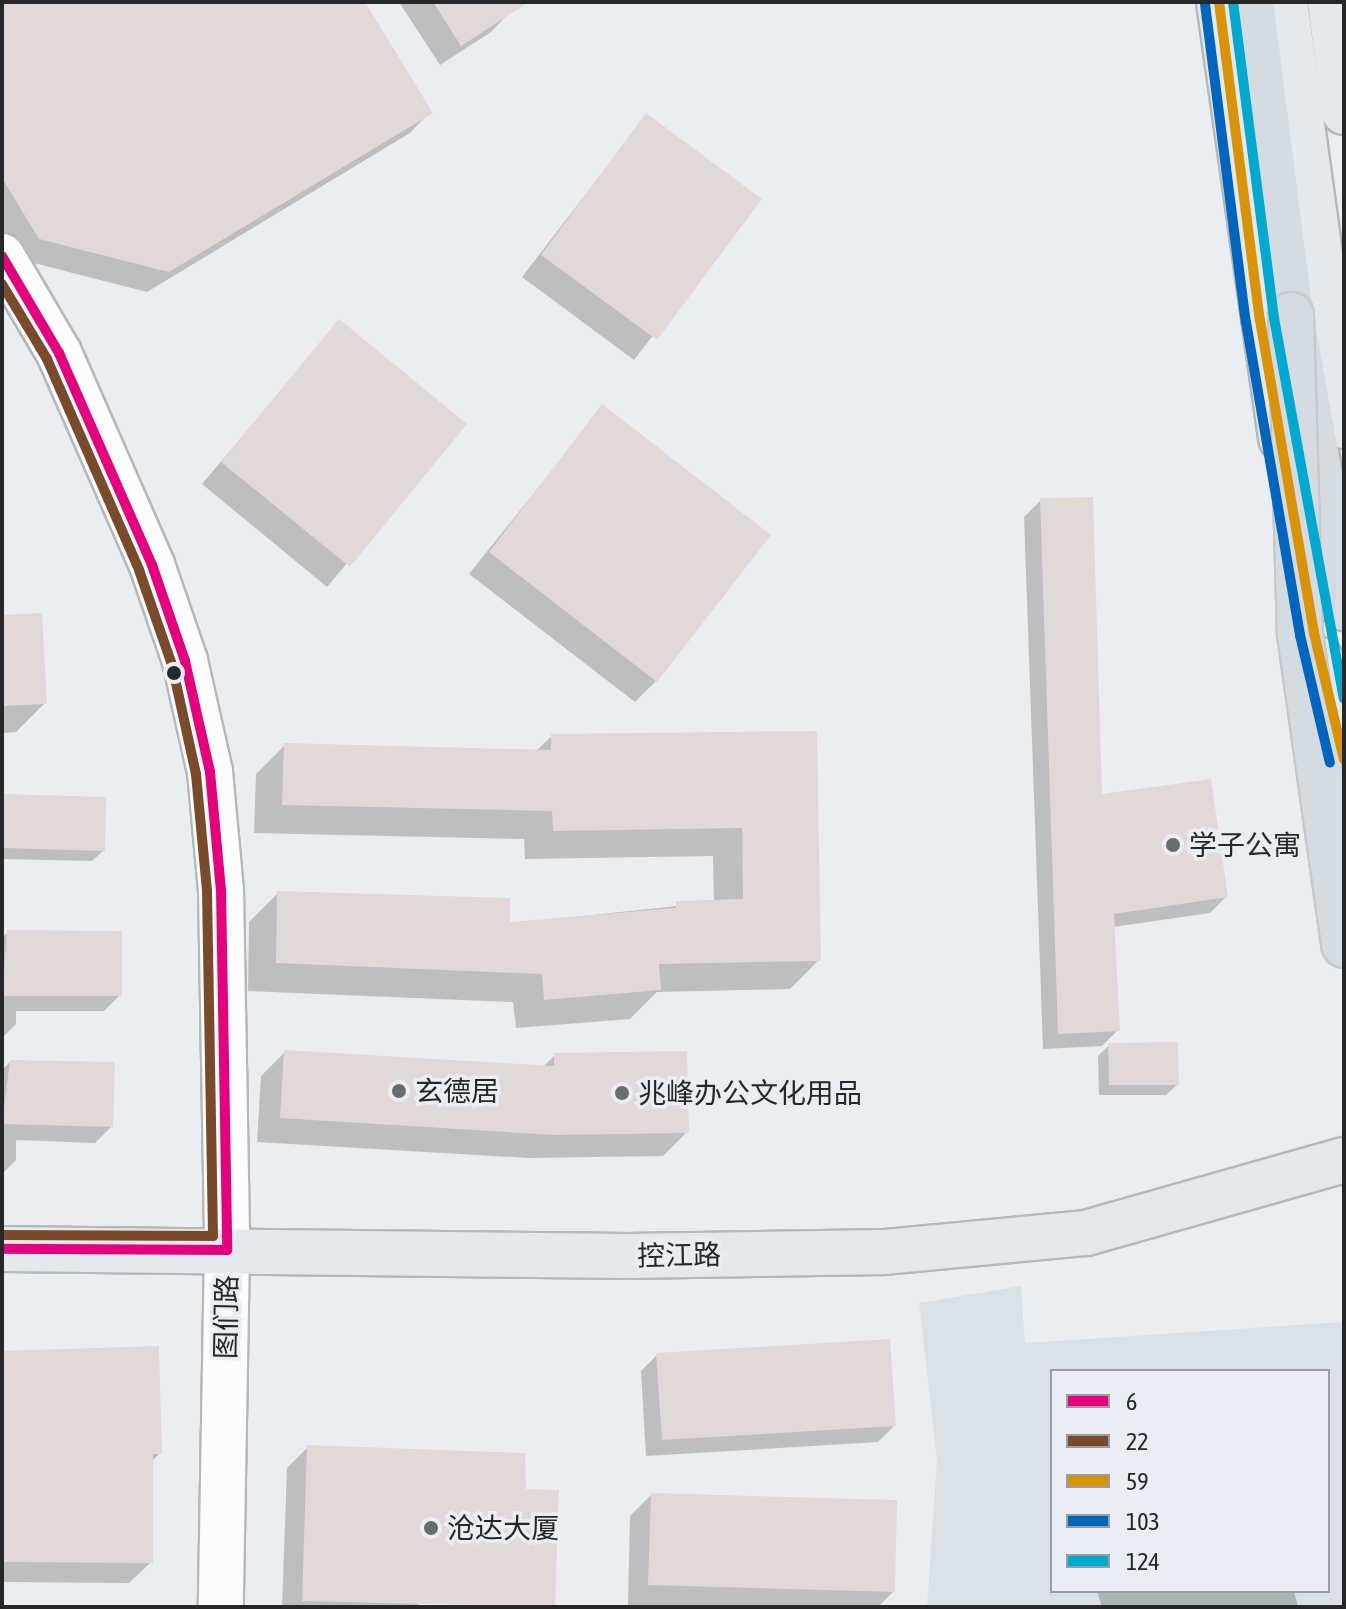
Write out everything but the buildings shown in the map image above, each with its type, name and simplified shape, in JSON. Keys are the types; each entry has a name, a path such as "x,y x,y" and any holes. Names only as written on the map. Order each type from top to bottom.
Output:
{"highway":[{"path":"1251,2 1291,315 1344,608"},
{"path":"1291,315 1300,634 1344,945"}],"main road":[{"path":"1219,2 1260,320 1314,633 1344,760"},
{"path":"1285,2 1344,426"},
{"path":"1330,2 1344,112"},
{"name":"控江路","path":"2,1249 628,1256 884,1252 1086,1233 1344,1160"}],"street":[{"name":"图们路","path":"2,256 59,353 152,565 194,702 210,772 221,890 227,1250 221,1607"}],"shaded area":[{"path":"1021,1286 1025,1343 1344,1322 1344,1607 927,1607 937,1460 919,1303"}],"transit line":[{"name":"59","path":"1219,2 1260,320 1314,633 1344,760"},
{"name":"124","path":"1233,2 1274,318 1344,699"},
{"name":"103","path":"1205,4 1246,322 1300,635 1330,763"},
{"name":"6","path":"2,256 59,353 152,565 185,661 210,772 221,890 227,1250 2,1249"},
{"name":"22","path":"2,284 47,359 139,570 172,665 196,774 207,891 213,1236 2,1235"}],"place":[{"name":"学子公寓","path":"1173,845"},
{"name":"玄德居","path":"399,1091"},
{"name":"兆峰办公文化用品","path":"622,1093"},
{"name":"沧达大厦","path":"431,1528"}]}
